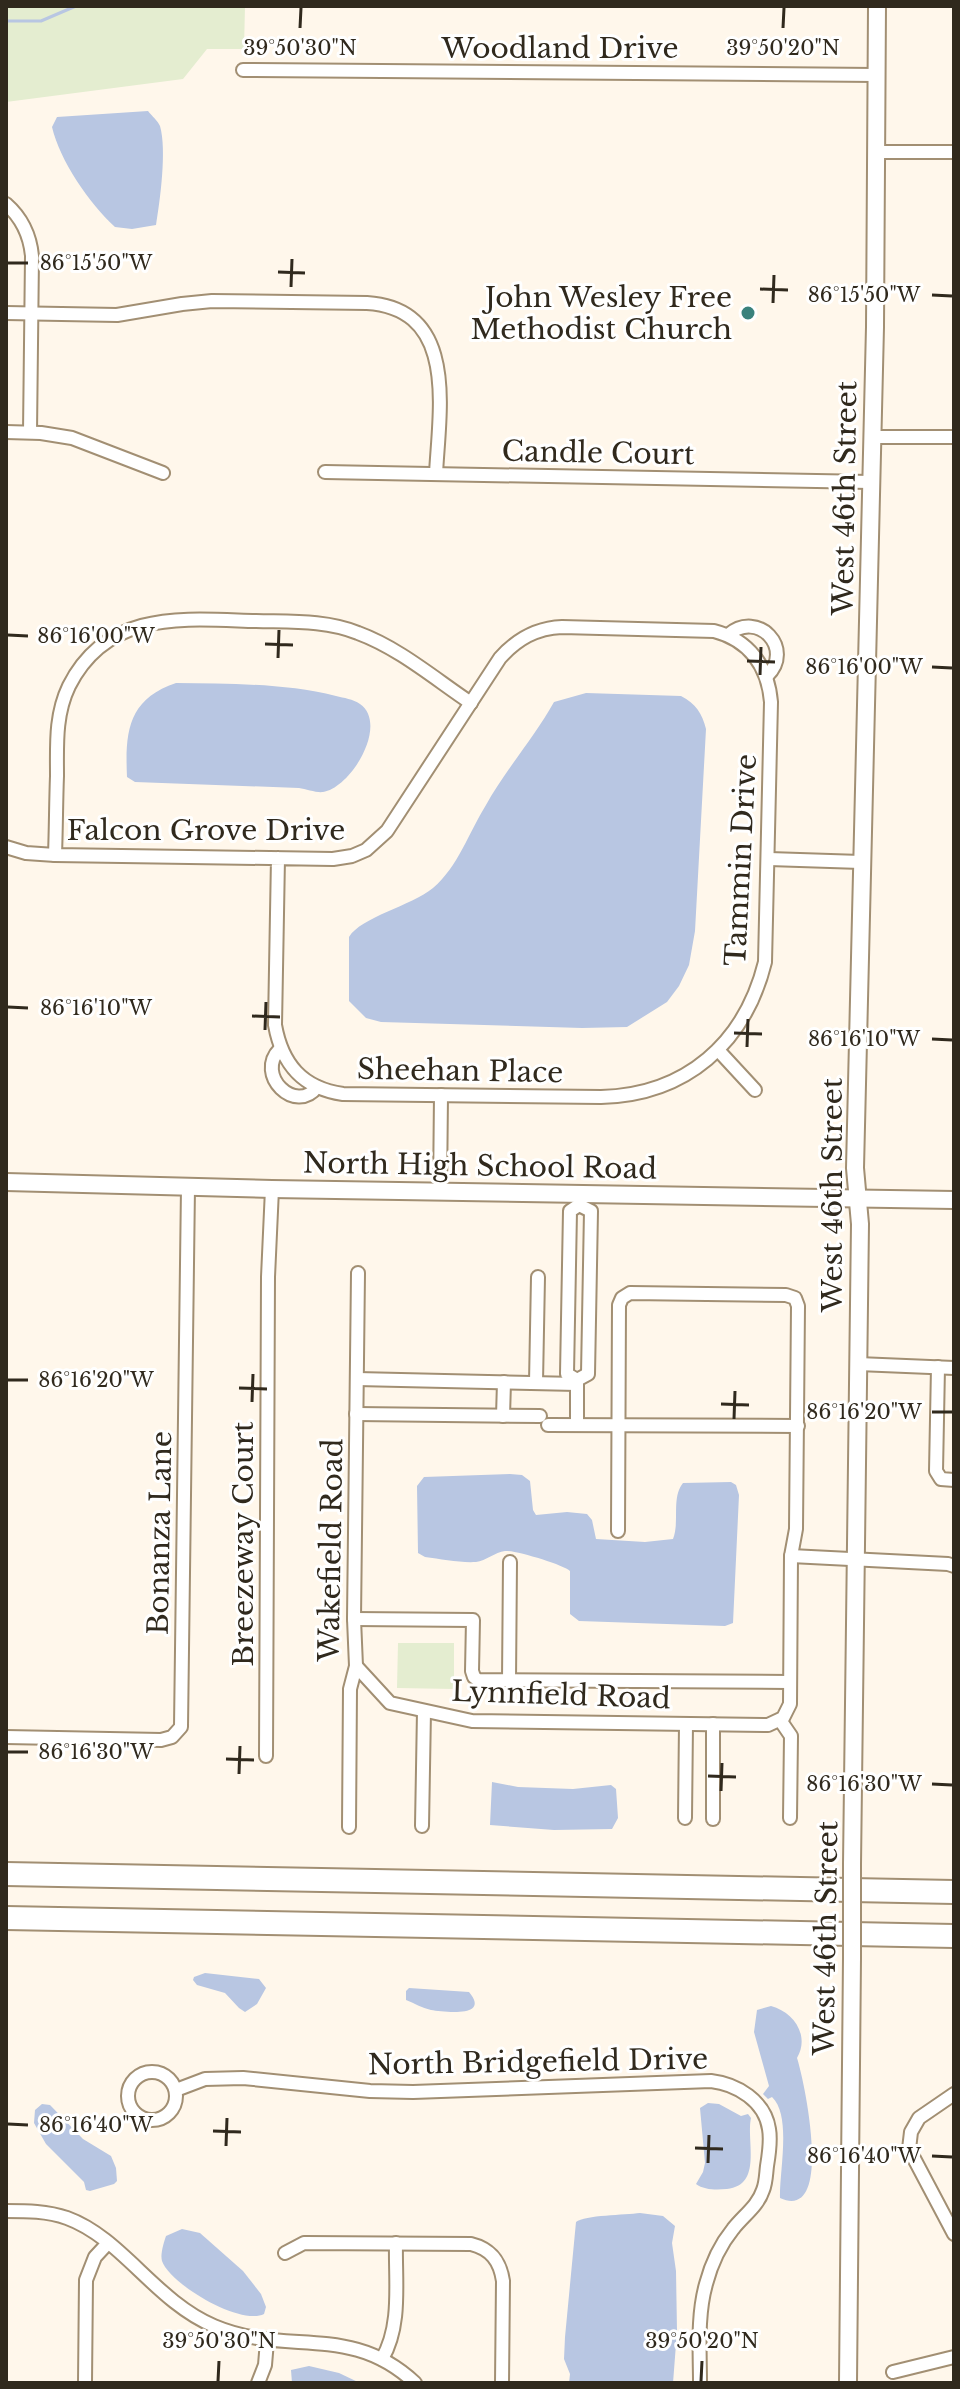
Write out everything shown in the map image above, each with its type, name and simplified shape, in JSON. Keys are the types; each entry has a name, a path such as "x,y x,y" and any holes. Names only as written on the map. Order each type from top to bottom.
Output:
{"highway":[{"path":"6,1874 954,1892"},
{"path":"6,1918 954,1936"}],"street":[{"name":"West 46th Street","path":"848,2383 860,1224 855,1168 872,437 877,6"},
{"name":"Woodland Drive","path":"243,70 876,75"},
{"path":"877,152 954,152"},
{"path":"6,204 23,223 31,246 30,432"},
{"path":"6,313 117,315 212,301 367,303 392,308 420,327 436,354 439,377 436,474"},
{"path":"6,432 72,438 163,473"},
{"path":"872,437 954,437"},
{"name":"Candle Court","path":"325,472 871,482"},
{"path":"55,855 60,713 82,666 95,652 124,632 161,621 320,623 373,639 471,703"},
{"name":"Falcon Grove Drive","path":"6,847 26,853 55,855 278,858 343,858 366,850 387,831 507,651 527,635 546,628 704,629 728,635 748,626 769,635 775,645 777,655 773,670 767,676"},
{"path":"728,635 748,648 767,676"},
{"name":"Tammin Drive","path":"603,1097 632,1094 665,1085 698,1066 718,1050 747,1012 761,976 766,952 771,702 767,676"},
{"path":"278,858 275,1025 280,1049"},
{"path":"769,859 861,862"},
{"name":"Sheehan Place","path":"317,1087 311,1094 295,1096 279,1086 271,1062 280,1049 297,1072 317,1087 343,1094 603,1097"},
{"path":"718,1050 755,1090"},
{"path":"440,1192 441,1095"},
{"name":"North High School Road","path":"6,1182 440,1192 580,1199 954,1200"},
{"name":"Bonanza Lane","path":"6,1737 161,1740 176,1734 181,1727 188,1187"},
{"name":"Breezeway Court","path":"266,1756 268,1277 272,1189"},
{"path":"357,1379 577,1382 588,1374 591,1211 580,1199 570,1211 567,1374 577,1382"},
{"name":"Wakefield Road","path":"349,1827 350,1689 356,1666 358,1273"},
{"path":"536,1382 538,1277"},
{"path":"569,1291 588,1291"},
{"path":"618,1531 619,1305 622,1298 630,1293 786,1295 795,1298 798,1306 798,1426 796,1529 791,1556 790,1704 780,1720 791,1736 790,1818"},
{"path":"858,1364 954,1368"},
{"path":"938,1367 936,1471 941,1479 954,1480"},
{"path":"503,1416 504,1382"},
{"path":"577,1382 577,1425"},
{"path":"356,1414 503,1416 577,1425 798,1426"},
{"path":"791,1556 954,1566"},
{"path":"509,1680 510,1562"},
{"path":"354,1619 473,1620 474,1677 478,1680 790,1682"},
{"name":"Lynnfield Road","path":"356,1666 389,1702 472,1721 768,1725 780,1720"},
{"path":"422,1826 424,1711"},
{"path":"685,1818 686,1724"},
{"path":"713,1724 713,1819"},
{"path":"150,2072 166,2076 176,2090 171,2112 158,2120 150,2121 136,2114 128,2100 131,2085 142,2074 150,2072"},
{"name":"North Bridgefield Drive","path":"176,2090 205,2079 243,2078 370,2091 413,2092 711,2081 738,2088 755,2101 765,2115 770,2130 764,2186 757,2202 725,2240 706,2283 701,2315 700,2383"},
{"path":"954,2094 916,2122 909,2149 954,2234"},
{"path":"6,2211 44,2213 67,2218 89,2229 181,2309 221,2329 267,2341 334,2344 358,2349 382,2359 415,2383"},
{"path":"85,2383 86,2280 95,2257 108,2243"},
{"path":"285,2253 304,2243 471,2244 486,2249 500,2265 503,2281 502,2383"},
{"path":"382,2359 395,2323 396,2243"},
{"path":"258,2383 265,2365 267,2341"},
{"path":"893,2372 954,2357"}],"green space":[{"path":"6,6 245,6 244,49 207,49 183,79 6,102"},
{"path":"398,1643 454,1643 454,1689 397,1688"}],"water":[{"path":"148,111 160,126 163,148 156,225 132,229 115,227 77,181 52,127 57,117"},
{"path":"176,683 276,686 348,699 360,704 368,713 368,740 355,768 334,788 323,792 299,788 135,782 127,777 127,746 133,719 148,698"},
{"path":"586,693 681,696 694,706 706,729 695,931 689,965 679,986 667,1002 627,1027 381,1022 366,1018 349,1001 349,937 364,923 424,894 442,880 494,792 554,702"},
{"path":"522,1475 530,1481 536,1515 587,1514 592,1520 596,1539 645,1542 673,1539 677,1496 683,1483 731,1482 736,1485 739,1495 733,1623 725,1626 579,1621 570,1614 570,1571 559,1565 510,1551 470,1562 425,1557 418,1553 417,1486 424,1477"},
{"path":"492,1782 518,1787 573,1789 611,1785 616,1789 618,1818 612,1829 554,1830 490,1825"},
{"path":"205,1973 259,1979 266,1988 257,2004 245,2012 225,1993 197,1985 194,1977"},
{"path":"409,1988 469,1992 474,2006 463,2012 428,2009 406,2000"},
{"path":"771,2006 793,2019 801,2033 801,2050 797,2058 812,2145 807,2190 797,2200 780,2198 782,2117 772,2097 768,2099 763,2094 769,2086 754,2032 757,2010"},
{"path":"708,2103 719,2104 741,2116 748,2114 751,2118 751,2161 745,2179 738,2186 710,2189 696,2184 705,2163 700,2108"},
{"path":"42,2104 50,2105 83,2139 111,2156 116,2168 117,2181 114,2184 86,2190 84,2182 46,2144 34,2123 35,2110"},
{"path":"640,2213 663,2216 675,2226 672,2243 676,2271 677,2331 673,2383 569,2383 570,2374 564,2359 576,2222"},
{"path":"182,2229 200,2233 243,2271 261,2294 266,2307 264,2314 253,2316 223,2309 178,2281 162,2261 162,2248 166,2236"},
{"path":"309,2366 339,2373 360,2383 292,2383 291,2370"}],"waterway":[{"path":"6,21 41,21 76,6"}],"place":[{"name":"John Wesley Free Methodist Church","path":"748,313"}]}
